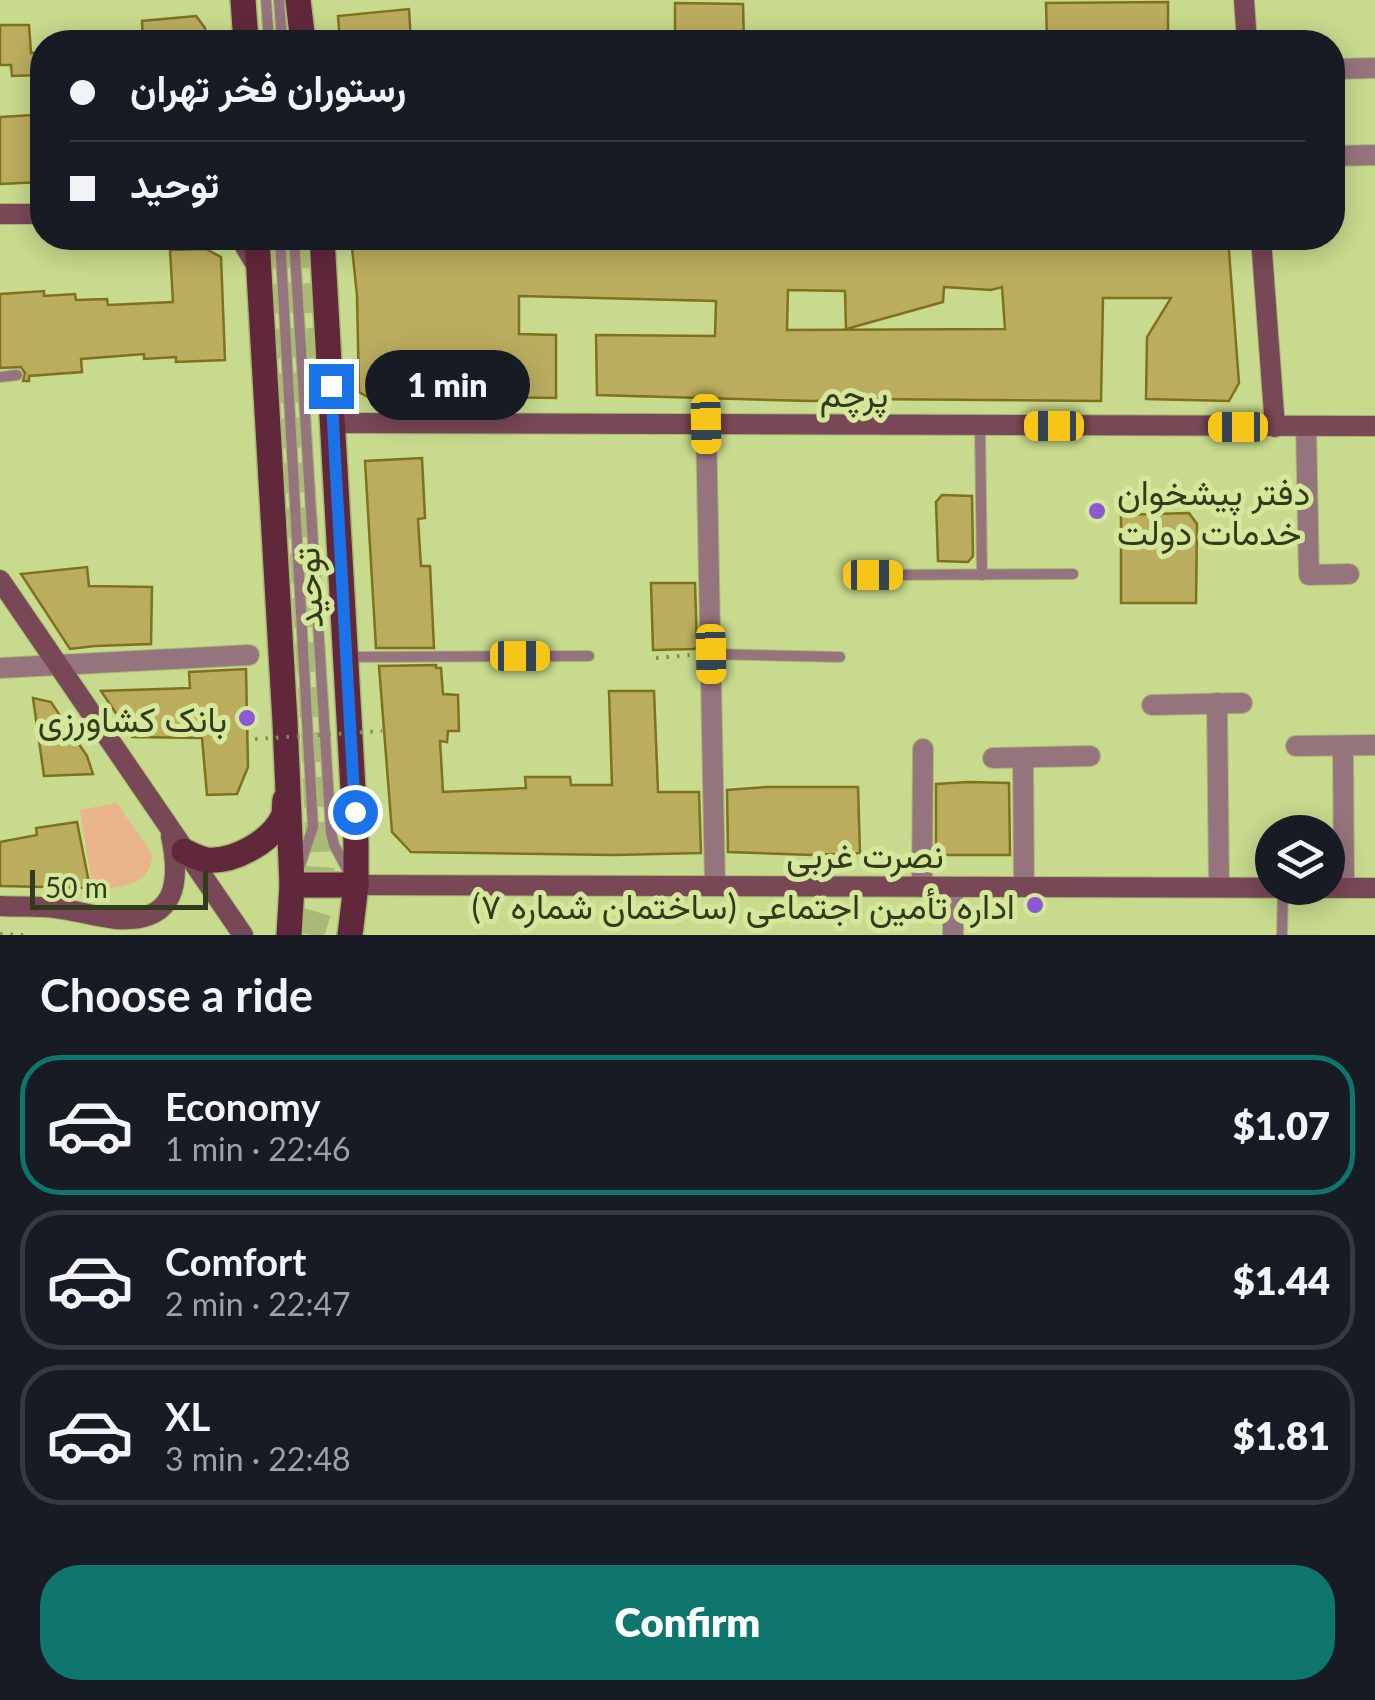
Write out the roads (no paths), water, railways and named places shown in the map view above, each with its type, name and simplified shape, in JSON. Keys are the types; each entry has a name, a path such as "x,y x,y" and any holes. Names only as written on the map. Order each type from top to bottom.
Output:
{"main road":[{"path":"244,0 245,30"},
{"path":"298,0 302,30"},
{"name":"توحید","path":"258,250 285,722 292,886 289,935"},
{"name":"توحید","path":"323,250 356,844 350,935"},
{"path":"184,851 202,860 225,859 246,852 266,837 283,816 286,790"},
{"path":"292,886 356,885"}],"street":[{"path":"1244,0 1246,30"},
{"path":"1345,69 1375,68"},
{"path":"1345,156 1375,156"},
{"path":"0,214 30,214"},
{"path":"247,250 259,270"},
{"path":"1262,250 1275,427"},
{"name":"پرچم","path":"334,423 1375,426"},
{"path":"706,424 715,886"},
{"path":"1306,427 1309,574 1349,574"},
{"path":"0,580 243,935"},
{"path":"0,668 249,655"},
{"path":"1152,705 1242,703"},
{"path":"1217,704 1219,888"},
{"path":"1296,746 1375,745"},
{"path":"1343,746 1343,815"},
{"path":"922,886 923,750"},
{"path":"992,758 1090,756"},
{"path":"1023,758 1024,887"},
{"path":"0,906 55,908 118,919 160,909 173,893 176,882 170,829"},
{"name":"نصرت غربی","path":"356,885 1255,888"},
{"path":"953,887 953,935"},
{"name":"نصرت غربی","path":"1345,888 1375,888"},
{"path":"55,908 116,935"}],"lane":[{"path":"266,0 268,30"},
{"path":"279,0 281,30"},
{"path":"281,250 313,827 292,886"},
{"path":"295,250 331,833 356,885"},
{"path":"0,377 16,375"},
{"path":"980,426 982,575"},
{"path":"873,575 1074,574"},
{"path":"711,654 840,657"},
{"path":"346,657 589,656"},
{"path":"1282,935 1283,905"}],"tunnel":[{"path":"286,250 321,855 317,909 309,935"},
{"path":"309,250 317,370"}],"place":[{"name":"دفتر پیشخوان خدمات دولت","path":"1097,511"},
{"name":"بانک کشاورزی","path":"247,718"},
{"name":"اداره تأمین اجتماعی (ساختمان شماره ۷)","path":"1035,905"}]}
